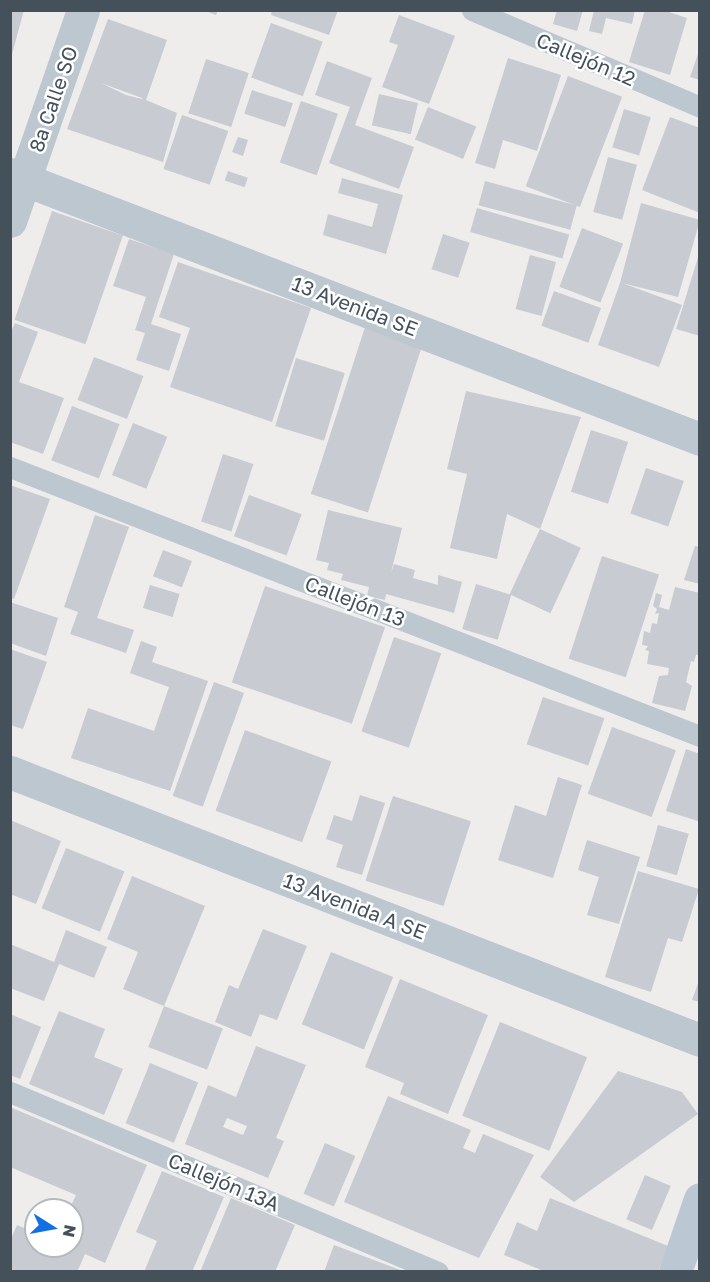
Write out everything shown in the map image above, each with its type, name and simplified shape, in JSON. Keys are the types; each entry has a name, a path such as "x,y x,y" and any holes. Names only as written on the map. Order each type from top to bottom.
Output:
{"main road":[{"path":"675,1272 699,1199"}],"street":[{"name":"8a Calle SO","path":"10,221 18,177 83,10"},
{"name":"13 Avenida SE","path":"18,177 699,439"},
{"name":"13 Avenida A SE","path":"10,772 699,1040"}],"lane":[{"name":"Callejón 12","path":"472,10 699,107"},
{"name":"Callejón 13","path":"10,467 699,736"},
{"name":"Callejón 13A","path":"10,1092 438,1272"}],"building":[{"path":"10,10 24,10 11,58 10,58"},
{"path":"203,10 218,10 216,15"},
{"path":"272,10 338,10 329,35 271,15"},
{"path":"557,10 583,10 577,31 553,24"},
{"path":"594,10 635,10 632,24 606,18 602,34 589,31"},
{"path":"645,10 663,10 687,18 670,75 629,62"},
{"path":"399,15 455,36 429,104 382,87 398,45 389,42"},
{"path":"108,19 167,40 146,100 177,113 163,162 67,129","holes":["101,83 142,98 126,95"]},
{"path":"271,23 323,42 303,96 251,78"},
{"path":"700,48 700,80 690,77"},
{"path":"508,58 561,75 537,151 503,140 495,169 475,163"},
{"path":"206,59 249,73 231,127 188,113"},
{"path":"327,61 372,78 355,125 414,147 399,189 329,163 350,107 315,95"},
{"path":"568,76 622,97 580,207 526,186"},
{"path":"252,90 293,103 285,127 244,114"},
{"path":"379,94 418,103 411,134 372,125"},
{"path":"301,101 338,114 317,175 280,162"},
{"path":"428,107 476,126 463,159 415,139"},
{"path":"624,109 651,117 639,155 612,147"},
{"path":"182,115 228,131 210,185 163,169"},
{"path":"670,117 700,128 700,213 642,190"},
{"path":"238,137 248,140 243,156 232,152"},
{"path":"608,157 637,165 622,220 593,212"},
{"path":"228,171 248,178 245,187 225,180"},
{"path":"342,178 403,195 386,254 323,235 328,214 372,227 378,204 338,193"},
{"path":"485,181 577,206 570,230 479,205"},
{"path":"641,203 700,220 678,297 622,283 682,305 659,367 598,345 620,283"},
{"path":"477,208 569,234 562,258 470,232"},
{"path":"52,211 123,235 85,344 15,320"},
{"path":"582,228 623,244 601,303 559,287"},
{"path":"443,234 470,243 458,278 432,269"},
{"path":"129,239 174,254 151,324 181,334 169,371 136,360 145,333 135,330 146,297 113,286"},
{"path":"700,254 700,336 676,329"},
{"path":"530,255 556,262 542,316 516,309"},
{"path":"178,262 311,308 272,422 170,387 190,328 159,317"},
{"path":"554,291 601,308 588,343 541,326"},
{"path":"368,318 425,337 368,512 311,494"},
{"path":"15,323 38,332 19,382 64,398 43,454 10,442 10,334"},
{"path":"94,357 143,376 127,419 78,400"},
{"path":"296,358 345,373 324,441 275,426"},
{"path":"466,391 581,417 540,529 507,514 497,559 450,548 467,474 447,469"},
{"path":"72,406 120,424 99,478 51,460"},
{"path":"133,423 167,437 146,489 112,475"},
{"path":"591,430 628,442 608,504 571,492"},
{"path":"223,454 253,464 231,531 201,522"},
{"path":"646,468 684,481 668,526 630,513"},
{"path":"10,485 50,499 14,599 10,598"},
{"path":"249,495 302,514 287,555 234,536"},
{"path":"328,510 402,528 391,573 394,564 415,570 413,578 438,585 438,575 462,582 454,613 386,594 385,600 367,596 369,587 341,580 343,574 327,570 329,563 316,560"},
{"path":"95,515 129,527 97,618 134,630 126,653 70,634 78,612 64,607"},
{"path":"540,529 581,548 550,613 510,594"},
{"path":"695,546 700,547 700,584 684,580"},
{"path":"163,550 192,561 182,587 153,576"},
{"path":"602,556 659,575 626,677 569,659"},
{"path":"476,584 511,595 498,640 462,629"},
{"path":"150,585 180,594 173,617 143,608"},
{"path":"265,586 385,627 352,724 232,682"},
{"path":"675,587 700,593 700,654 696,655 694,662 691,661 686,682 692,686 685,711 652,703 659,676 668,675 669,668 647,664 649,651 645,650 648,646 642,645 644,631 650,633 652,623 657,624 659,613 655,614 657,609 653,606 656,593 662,595 659,607 669,610"},
{"path":"10,602 58,618 46,656 10,643"},
{"path":"394,637 441,653 409,748 361,732"},
{"path":"141,641 157,647 152,662 208,681 170,791 71,758 88,708 154,731 169,687 130,673"},
{"path":"10,649 47,662 23,729 10,725"},
{"path":"214,682 244,693 203,807 173,796"},
{"path":"543,697 604,718 588,765 527,744"},
{"path":"612,727 676,750 652,817 588,794"},
{"path":"245,730 331,761 302,842 216,811"},
{"path":"686,749 700,754 698,821 666,811"},
{"path":"558,777 582,785 553,878 498,860 515,805 546,816"},
{"path":"360,795 385,803 362,875 336,867 343,845 326,839 334,815 352,821"},
{"path":"393,796 471,821 443,906 365,881"},
{"path":"10,820 61,841 36,904 10,894"},
{"path":"658,825 689,834 677,875 646,866"},
{"path":"587,840 640,857 619,924 587,915 599,877 578,870"},
{"path":"66,848 124,872 100,932 42,908"},
{"path":"638,871 699,889 682,942 668,938 651,992 605,977"},
{"path":"132,876 205,906 164,1006 123,989 138,952 107,939"},
{"path":"263,929 307,946 277,1020 260,1014 251,1037 215,1022 229,985 238,989"},
{"path":"66,930 107,947 94,978 59,964 44,1001 10,988 10,944 54,962"},
{"path":"331,952 393,977 364,1049 302,1024"},
{"path":"700,978 700,1002 692,1000"},
{"path":"400,979 488,1015 448,1114 400,1094 404,1083 365,1067"},
{"path":"164,1006 223,1029 207,1070 148,1047"},
{"path":"59,1011 105,1029 94,1057 123,1069 104,1115 29,1084"},
{"path":"10,1014 41,1027 20,1079 10,1075"},
{"path":"500,1022 587,1057 549,1151 462,1116"},
{"path":"256,1046 306,1065 276,1138 284,1141 268,1178 185,1144 208,1085 236,1097","holes":["227,1118 247,1126 243,1135 223,1127"]},
{"path":"150,1063 198,1082 174,1143 126,1123"},
{"path":"618,1071 682,1092 698,1114 574,1202 540,1177"},
{"path":"388,1096 471,1130 463,1148 475,1153 483,1134 534,1155 479,1258 344,1202"},
{"path":"10,1107 147,1165 105,1263 85,1254 84,1256 84,1198 75,1198 76,1195 10,1167"},
{"path":"325,1143 355,1156 334,1207 304,1194"},
{"path":"162,1171 224,1197 192,1272 144,1272 157,1241 136,1232"},
{"path":"645,1175 671,1186 652,1230 626,1219"},
{"path":"231,1198 295,1225 275,1272 200,1272"},
{"path":"550,1198 668,1246 658,1272 546,1272 504,1255 517,1222 537,1231"},
{"path":"17,1225 24,1228 24,1258 83,1258 77,1272 10,1272 10,1241"},
{"path":"334,1245 403,1271 403,1272 324,1272"}]}
